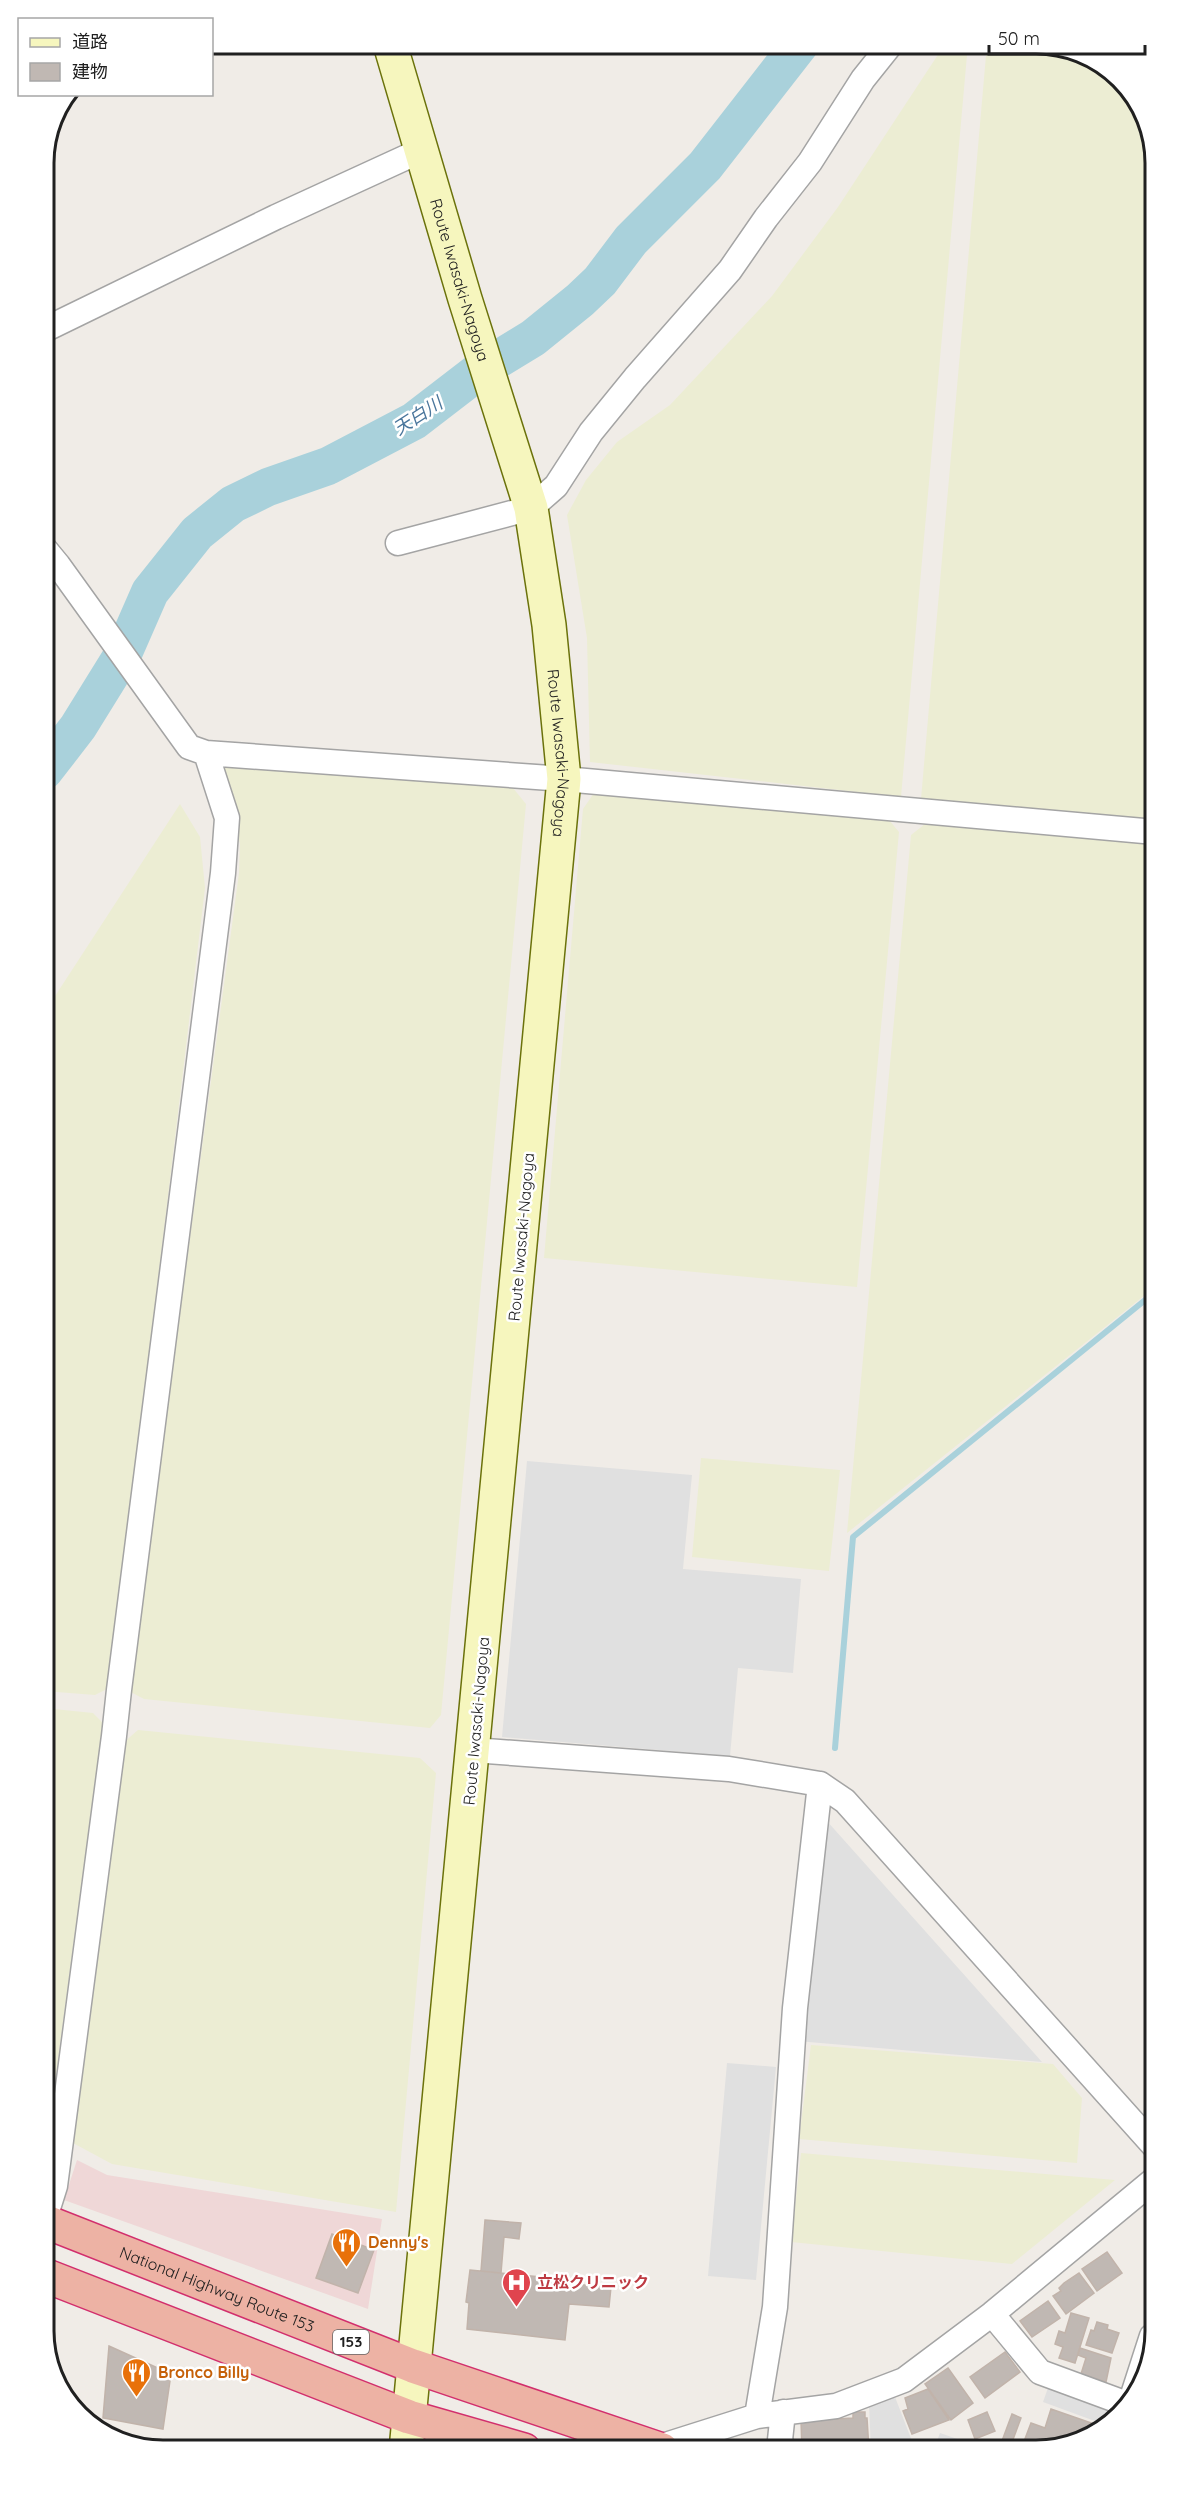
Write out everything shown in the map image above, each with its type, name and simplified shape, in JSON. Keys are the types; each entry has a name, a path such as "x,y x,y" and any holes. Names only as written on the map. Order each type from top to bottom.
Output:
{"highway":[{"name":"National Highway Route 153","path":"54,2225 413,2366 632,2440"},
{"path":"54,2280 409,2416 490,2440"}],"main road":[{"name":"Route Iwasaki-Nagoya","path":"393,54 465,299 531,508 553,658 564,779 407,2440"}],"street":[{"path":"398,543 531,508 556,486 591,432 634,378 730,270 766,218 810,162 863,79 883,54"},
{"path":"54,325 276,217 422,150"},
{"path":"54,562 189,747 206,753 564,779 1145,831"},
{"path":"54,2189 224,873 226,818 206,753"},
{"path":"473,1750 729,1769 820,1784 844,1801 1145,2136"},
{"path":"757,2416 775,2307 795,2008 820,1784"},
{"path":"686,2440 757,2416 836,2406 904,2380 992,2314 1145,2187"},
{"path":"992,2314 1040,2372 1119,2401"},
{"path":"780,2440 783,2412"}],"shaded area":[{"path":"527,1461 692,1475 683,1569 801,1579 793,1673 738,1668 730,1756 502,1737"},
{"path":"818,1811 1042,2062 797,2041"},
{"path":"727,2063 776,2067 756,2280 708,2276"},
{"path":"77,2160 107,2175 382,2219 368,2309 64,2200"},
{"path":"1049,2385 1113,2408 1096,2421 1043,2402"},
{"path":"895,2397 912,2440 871,2440 869,2405"},
{"path":"940,2433 960,2440 937,2440"}],"green space":[{"path":"938,54 967,54 901,797 590,762 587,638 567,515 586,480 617,442 670,405 772,296 838,207"},
{"path":"986,54 1057,56 1097,72 1118,91 1137,121 1144,149 1145,819 921,799"},
{"path":"224,762 513,788 526,804 441,1715 430,1728 144,1699 129,1691 239,873 240,844 233,812 218,769"},
{"path":"594,793 889,820 899,832 857,1287 544,1258 583,809"},
{"path":"180,804 200,837 205,888 109,1688 95,1695 54,1692 54,998"},
{"path":"925,824 1145,844 1145,1295 847,1533 911,835"},
{"path":"701,1458 840,1470 829,1571 692,1557"},
{"path":"54,1709 93,1713 103,1723 54,2089"},
{"path":"138,1730 420,1758 436,1773 396,2212 112,2164 73,2143 123,1743"},
{"path":"811,2045 1053,2064 1082,2098 1077,2163 799,2139"},
{"path":"801,2153 1115,2180 1012,2264 791,2242"}],"building":[{"path":"485,2220 521,2223 519,2239 504,2237 501,2273 481,2271"},
{"path":"332,2234 374,2250 358,2293 316,2278"},
{"path":"1107,2252 1122,2273 1097,2291 1082,2269"},
{"path":"470,2270 571,2280 571,2284 611,2287 609,2307 569,2304 565,2340 467,2329 469,2303 466,2302"},
{"path":"1079,2273 1094,2293 1066,2314 1053,2296 1061,2291 1059,2288 1064,2283"},
{"path":"1048,2301 1060,2318 1032,2337 1020,2321"},
{"path":"1071,2313 1089,2318 1075,2363 1059,2358 1063,2347 1055,2344 1059,2331 1065,2333"},
{"path":"1097,2322 1108,2325 1107,2329 1119,2333 1112,2353 1086,2345 1091,2330 1094,2331"},
{"path":"109,2346 171,2374 163,2429 103,2418"},
{"path":"1080,2348 1111,2358 1106,2382 1081,2374 1086,2358 1078,2355"},
{"path":"1005,2352 1020,2372 985,2398 970,2377"},
{"path":"948,2368 973,2403 951,2420 925,2384"},
{"path":"928,2389 949,2420 912,2434 903,2411 908,2409 905,2398"},
{"path":"1051,2409 1092,2423 1078,2432 1057,2438 1025,2440 1031,2423 1045,2428"},
{"path":"853,2412 865,2412 868,2440 802,2440 801,2421 853,2418"},
{"path":"987,2412 995,2431 975,2439 968,2420"},
{"path":"1012,2414 1021,2418 1013,2440 1002,2440"}],"waterway":[{"name":"天白川","path":"54,758 78,727 122,656 150,592 197,533 233,504 268,487 328,466 414,421 479,371 533,338 600,281 631,240 705,166 792,54"},
{"path":"835,1748 853,1537 1145,1300"}],"place":[{"name":"Denny's","path":"347,2268"},
{"name":"立松クリニック","path":"516,2308"},
{"name":"Bronco Billy","path":"137,2398"}]}
